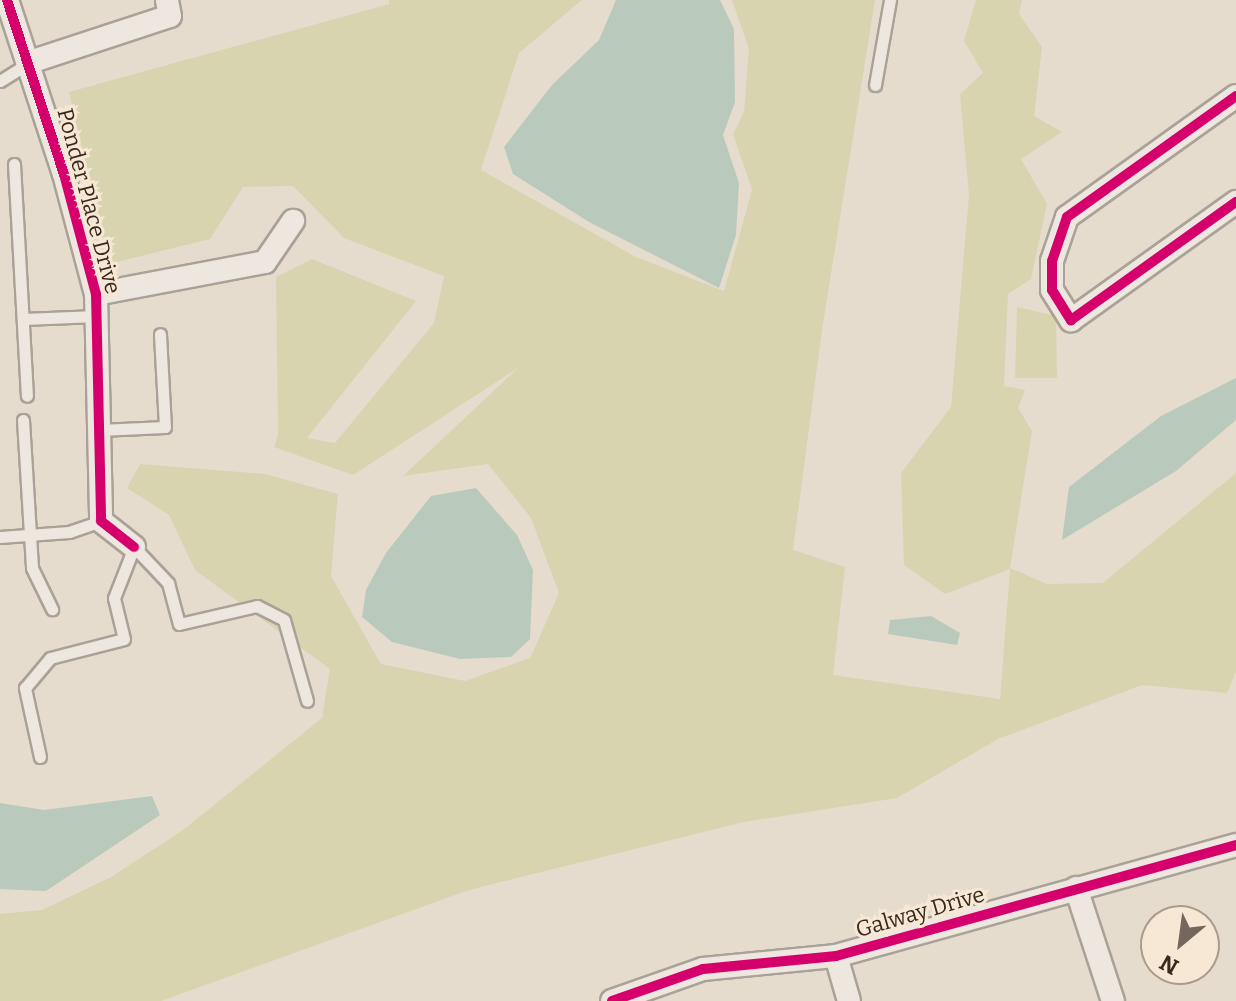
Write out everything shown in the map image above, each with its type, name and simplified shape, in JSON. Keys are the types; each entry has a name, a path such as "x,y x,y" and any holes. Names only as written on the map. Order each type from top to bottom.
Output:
{"street":[{"name":"Ponder Place Drive","path":"7,0 30,62 96,305 101,521"},
{"path":"30,62 170,16 167,0"},
{"path":"1236,96 1067,217 1052,261 1052,290 1071,320 1236,202"},
{"path":"96,305 265,262 293,221"},
{"path":"101,521 134,547"},
{"name":"Galway Drive","path":"612,1001 703,969 836,956 1236,845"},
{"path":"1076,888 1113,1001"},
{"path":"836,956 849,1001"}],"lane":[{"path":"875,85 890,0"},
{"path":"0,81 30,62"},
{"path":"14,164 27,396"},
{"path":"23,319 96,305"},
{"path":"99,430 165,427 160,334"},
{"path":"23,420 32,568 52,609"},
{"path":"0,537 69,532 101,521"},
{"path":"40,757 25,688 50,658 124,639 114,598 134,547 168,583 179,624 257,606 284,620 307,701"}],"shaded area":[{"path":"389,0 582,0 519,53 481,170 636,257 724,291 752,190 733,134 744,112 749,49 732,0 875,0 822,330 793,550 845,567 833,675 1000,699 1010,569 945,594 904,565 901,473 951,407 969,195 960,94 983,73 964,41 976,0 1022,0 1019,14 1042,47 1034,116 1062,132 1021,159 1047,204 1031,279 1008,294 1004,386 1025,390 1018,408 1032,431 1010,568 1047,584 1103,583 1236,473 1236,672 1227,693 1142,685 998,739 897,798 744,822 469,890 161,1001 0,1001 0,914 42,910 111,877 183,830 322,718 330,669 195,570 169,515 127,488 140,464 265,474 338,494 331,576 381,664 465,681 530,658 559,593 531,518 488,464 403,476 518,368 353,475 274,447 278,435 276,277 312,259 416,301 307,438 335,443 434,323 444,276 344,238 293,186 243,187 210,239 109,264 69,92 389,4"},
{"path":"616,0 720,0 734,29 735,102 723,135 739,183 736,235 719,288 589,222 513,174 504,147 552,85 599,40"},
{"path":"1017,307 1056,316 1057,378 1015,378"},
{"path":"1236,378 1236,420 1176,471 1062,540 1069,487 1161,416"},
{"path":"476,488 517,535 533,570 530,639 511,657 460,659 392,642 362,617 366,590 386,553 431,496"},
{"path":"931,616 960,633 957,645 888,634 890,620"},
{"path":"152,796 160,815 46,891 0,889 0,803 44,810"}],"cycle path":[{"path":"7,0 64,174 96,294 101,521 134,547"},
{"path":"1236,96 1067,217 1052,261 1052,290 1071,320 1236,202"},
{"path":"612,1001 703,969 836,956 1236,845"}]}
